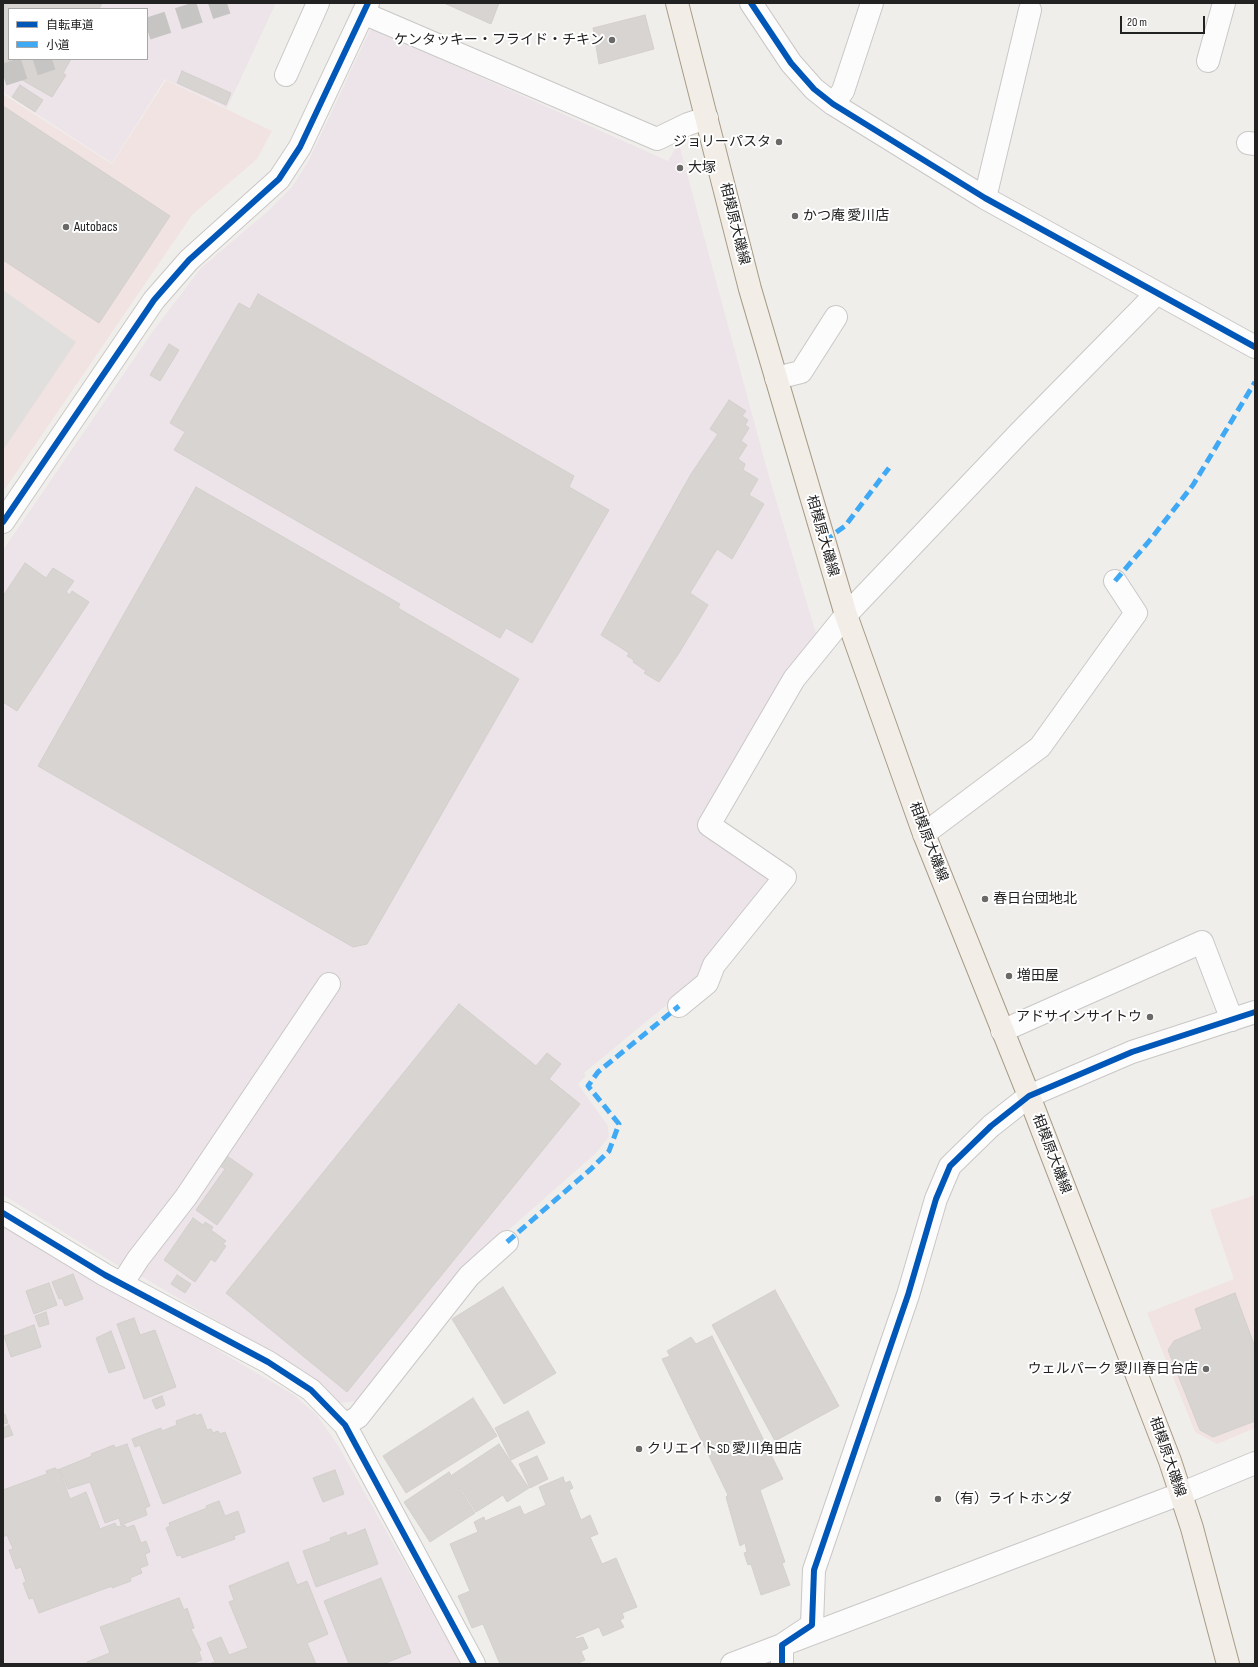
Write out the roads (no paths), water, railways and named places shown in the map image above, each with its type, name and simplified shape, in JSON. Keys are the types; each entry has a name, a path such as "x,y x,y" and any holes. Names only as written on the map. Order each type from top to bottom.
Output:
{"main road":[{"name":"相模原大磯線","path":"677,3 750,289 846,615 924,834 1029,1096 1158,1429 1193,1532 1228,1664"}],"street":[{"path":"286,74 318,3"},
{"path":"751,3 791,63 814,89 833,104 985,198 1255,347"},
{"path":"833,104 843,91 872,3"},
{"path":"1208,61 1224,3"},
{"path":"3,522 154,300 189,260 279,178 300,147 366,8 657,139 688,124 707,118"},
{"path":"985,198 1030,10"},
{"path":"679,1006 707,983 714,965 785,877 709,825 794,679 846,615 1026,425 1157,293"},
{"path":"776,378 800,372 836,317"},
{"path":"924,834 1040,747 1143,617 1115,580"},
{"path":"1002,1031 1202,942 1232,1020"},
{"path":"122,1284 138,1259 186,1197 329,984"},
{"path":"782,1655 812,1625 814,1570 908,1295 936,1199 950,1166 991,1126 1029,1096 1132,1052 1255,1012"},
{"path":"3,1213 122,1284 268,1362 311,1390 344,1425 474,1664"},
{"path":"344,1425 358,1417 469,1276 507,1242"},
{"path":"732,1664 782,1655 1255,1463"}],"tunnel":[{"path":"148,29 227,3"},
{"path":"3,75 49,60"}],"place":[{"name":"ケンタッキー・フライド・チキン","path":"612,40"},
{"name":"ジョリーパスタ","path":"779,142"},
{"name":"大塚","path":"680,168"},
{"name":"かつ庵 愛川店","path":"795,216"},
{"name":"Autobacs","path":"66,227"},
{"name":"春日台団地北","path":"985,899"},
{"name":"増田屋","path":"1009,976"},
{"name":"アドサインサイトウ","path":"1150,1017"},
{"name":"ウェルパーク 愛川春日台店","path":"1206,1369"},
{"name":"クリエイトSD 愛川角田店","path":"639,1449"},
{"name":"（有）ライトホンダ","path":"938,1499"}]}
